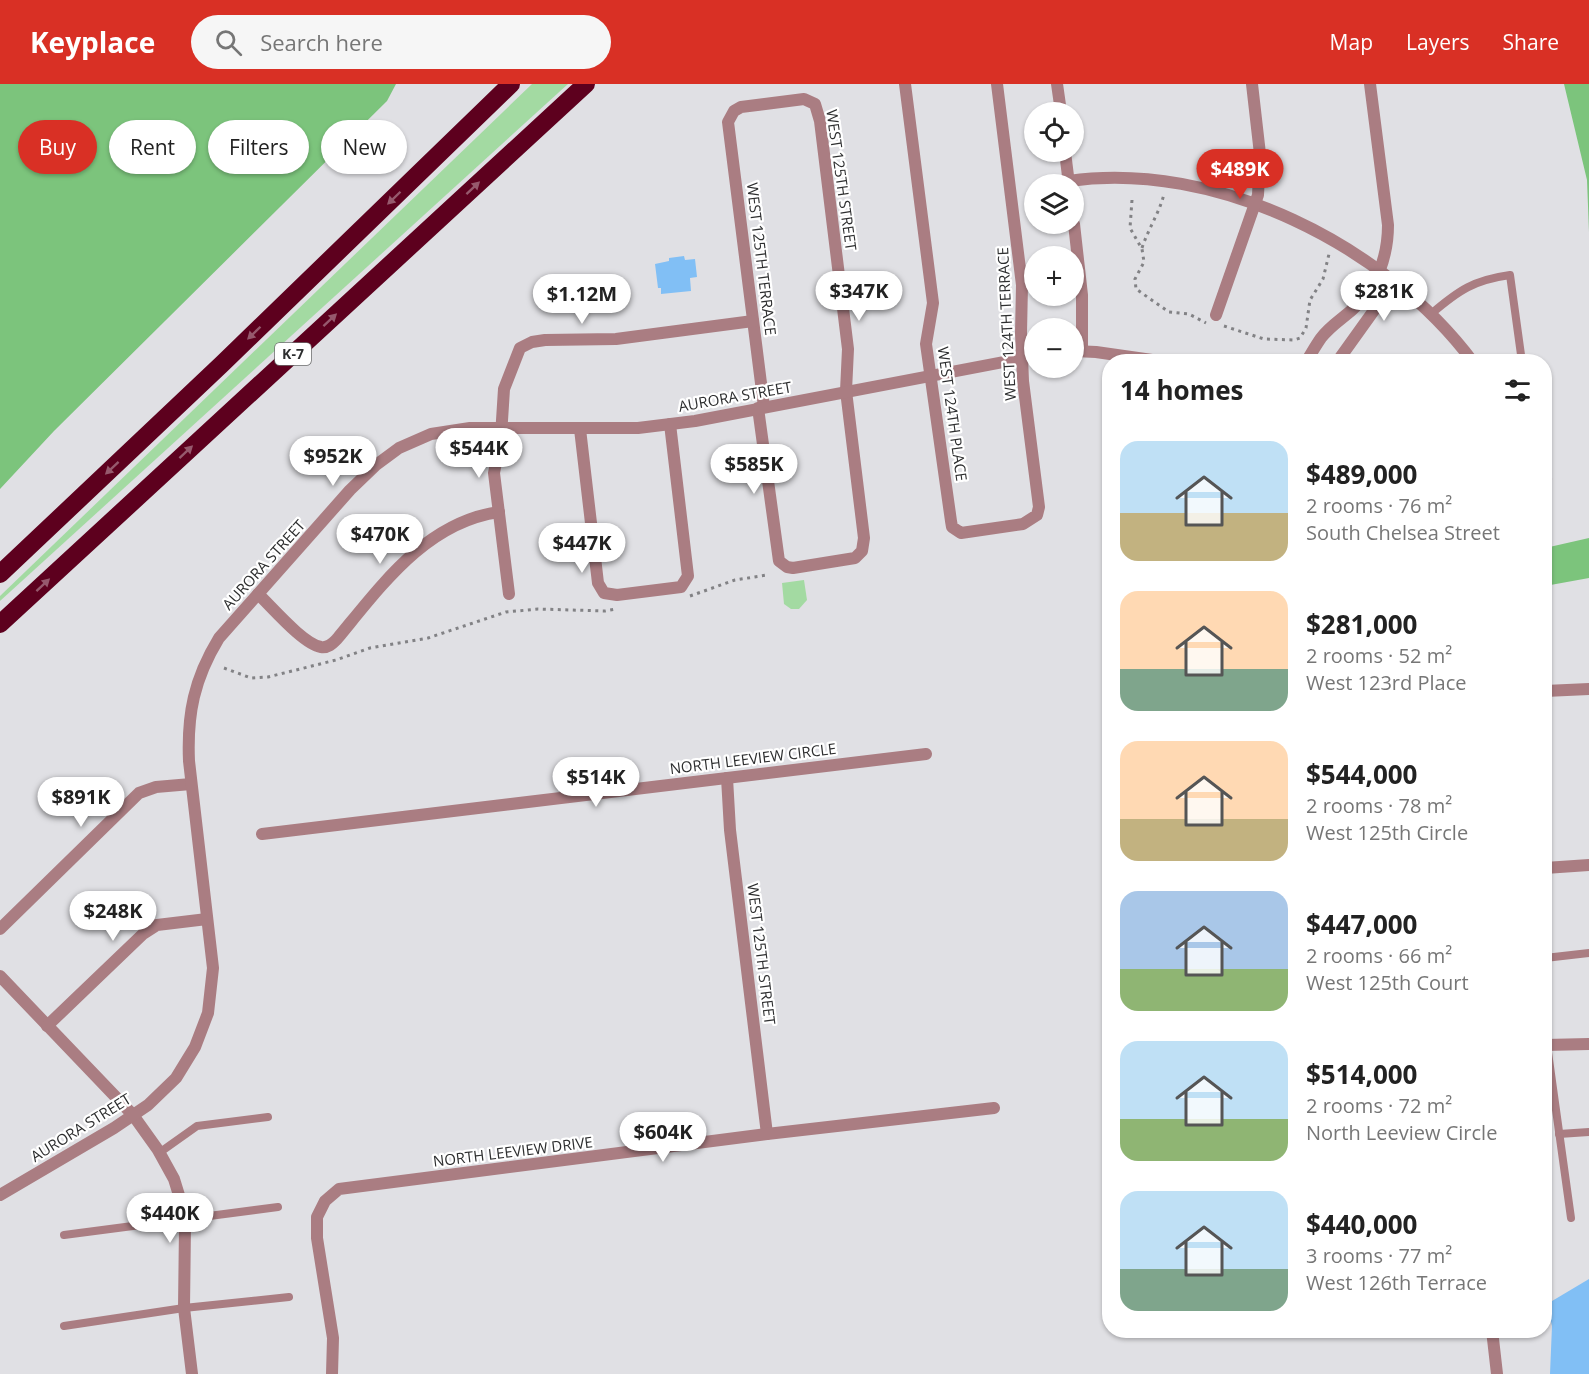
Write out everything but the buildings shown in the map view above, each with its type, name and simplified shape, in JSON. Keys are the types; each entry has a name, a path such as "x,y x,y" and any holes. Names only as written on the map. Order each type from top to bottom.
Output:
{"highway":[{"name":"K-7","path":"0,574 222,364 511,84"},
{"name":"K-7","path":"0,624 586,84"}],"street":[{"name":"WEST 124TH PLACE","path":"905,84 933,303 926,344 952,527 962,533 1028,521"},
{"name":"WEST 124TH TERRACE","path":"997,84 1022,285 1021,333 1024,342"},
{"path":"1057,84 1059,102"},
{"path":"1216,315 1254,205 1259,180 1260,154 1252,84"},
{"path":"1311,354 1321,338 1355,308 1380,270 1388,246 1388,225 1370,84"},
{"name":"WEST 125TH STREET","path":"730,115 749,105 804,99 815,104 820,121 848,349 846,391 864,546 858,556 852,559 793,568 783,565"},
{"name":"WEST 125TH TERRACE","path":"730,115 728,122 753,321 776,556 783,565"},
{"path":"1084,180 1102,177 1158,181 1200,189 1254,205 1326,236 1380,270 1431,314 1458,341 1467,354"},
{"path":"1075,234 1082,295 1080,318"},
{"path":"1343,354 1384,295 1380,270"},
{"path":"509,594 494,473 502,427 504,389 520,348 532,342 616,339 753,321"},
{"path":"1084,352 1102,354"},
{"name":"AURORA STREET","path":"0,1195 148,1105 176,1078 195,1047 208,1013 213,968 191,784 187,726 193,695 204,662 219,638 350,490 376,465 399,448 431,434 470,428 638,428 670,424 1024,358"},
{"name":"WEST 124TH TERRACE","path":"1028,521 1036,515 1039,507 1030,378"},
{"path":"580,429 598,583 601,590 609,596 681,587 688,576 670,424"},
{"path":"258,594 309,641 323,647 329,646 415,551 467,519 499,512"},
{"path":"1552,691 1589,689"},
{"name":"NORTH LEEVIEW CIRCLE","path":"262,834 926,754"},
{"name":"WEST 125TH STREET","path":"728,778 730,830 767,1134"},
{"path":"0,929 139,793 156,788 191,784"},
{"path":"1552,868 1589,865"},
{"path":"47,1026 143,934 157,926 207,919"},
{"path":"0,976 134,1115 174,1179 184,1220 184,1308 192,1374"},
{"path":"1552,1045 1589,1044"},
{"name":"NORTH LEEVIEW DRIVE","path":"332,1374 333,1338 317,1217 325,1201 339,1189 767,1134 994,1108"},
{"path":"1493,1338 1497,1374"}],"lane":[{"path":"1431,314 1464,287 1480,280 1510,275 1521,354"},
{"path":"1552,957 1589,953"},
{"path":"1552,1086 1571,1218"},
{"path":"159,1153 197,1126 268,1117"},
{"path":"1559,1134 1589,1132"},
{"path":"64,1235 278,1207"},
{"path":"64,1326 184,1308 289,1297"}],"path":[{"path":"1142,249 1145,236 1160,212 1165,192"},
{"path":"686,597 735,580 767,575"},
{"path":"224,668 251,678 268,677 336,660 369,648 428,638 506,612 616,609"}],"green space":[{"path":"0,84 396,84 387,101 368,120 321,120 321,166 54,431 0,489"},
{"path":"532,84 568,84 0,601 0,596"},
{"path":"1564,84 1589,84 1589,232 1587,180"},
{"path":"1589,538 1589,578 1552,585 1552,546"},
{"path":"804,580 807,600 799,609 791,609 784,604 782,583"}],"water":[{"path":"684,256 685,260 695,259 697,277 690,278 691,291 661,294 655,264 669,261 669,258"},
{"path":"1589,1279 1589,1374 1550,1374 1552,1301"}]}
